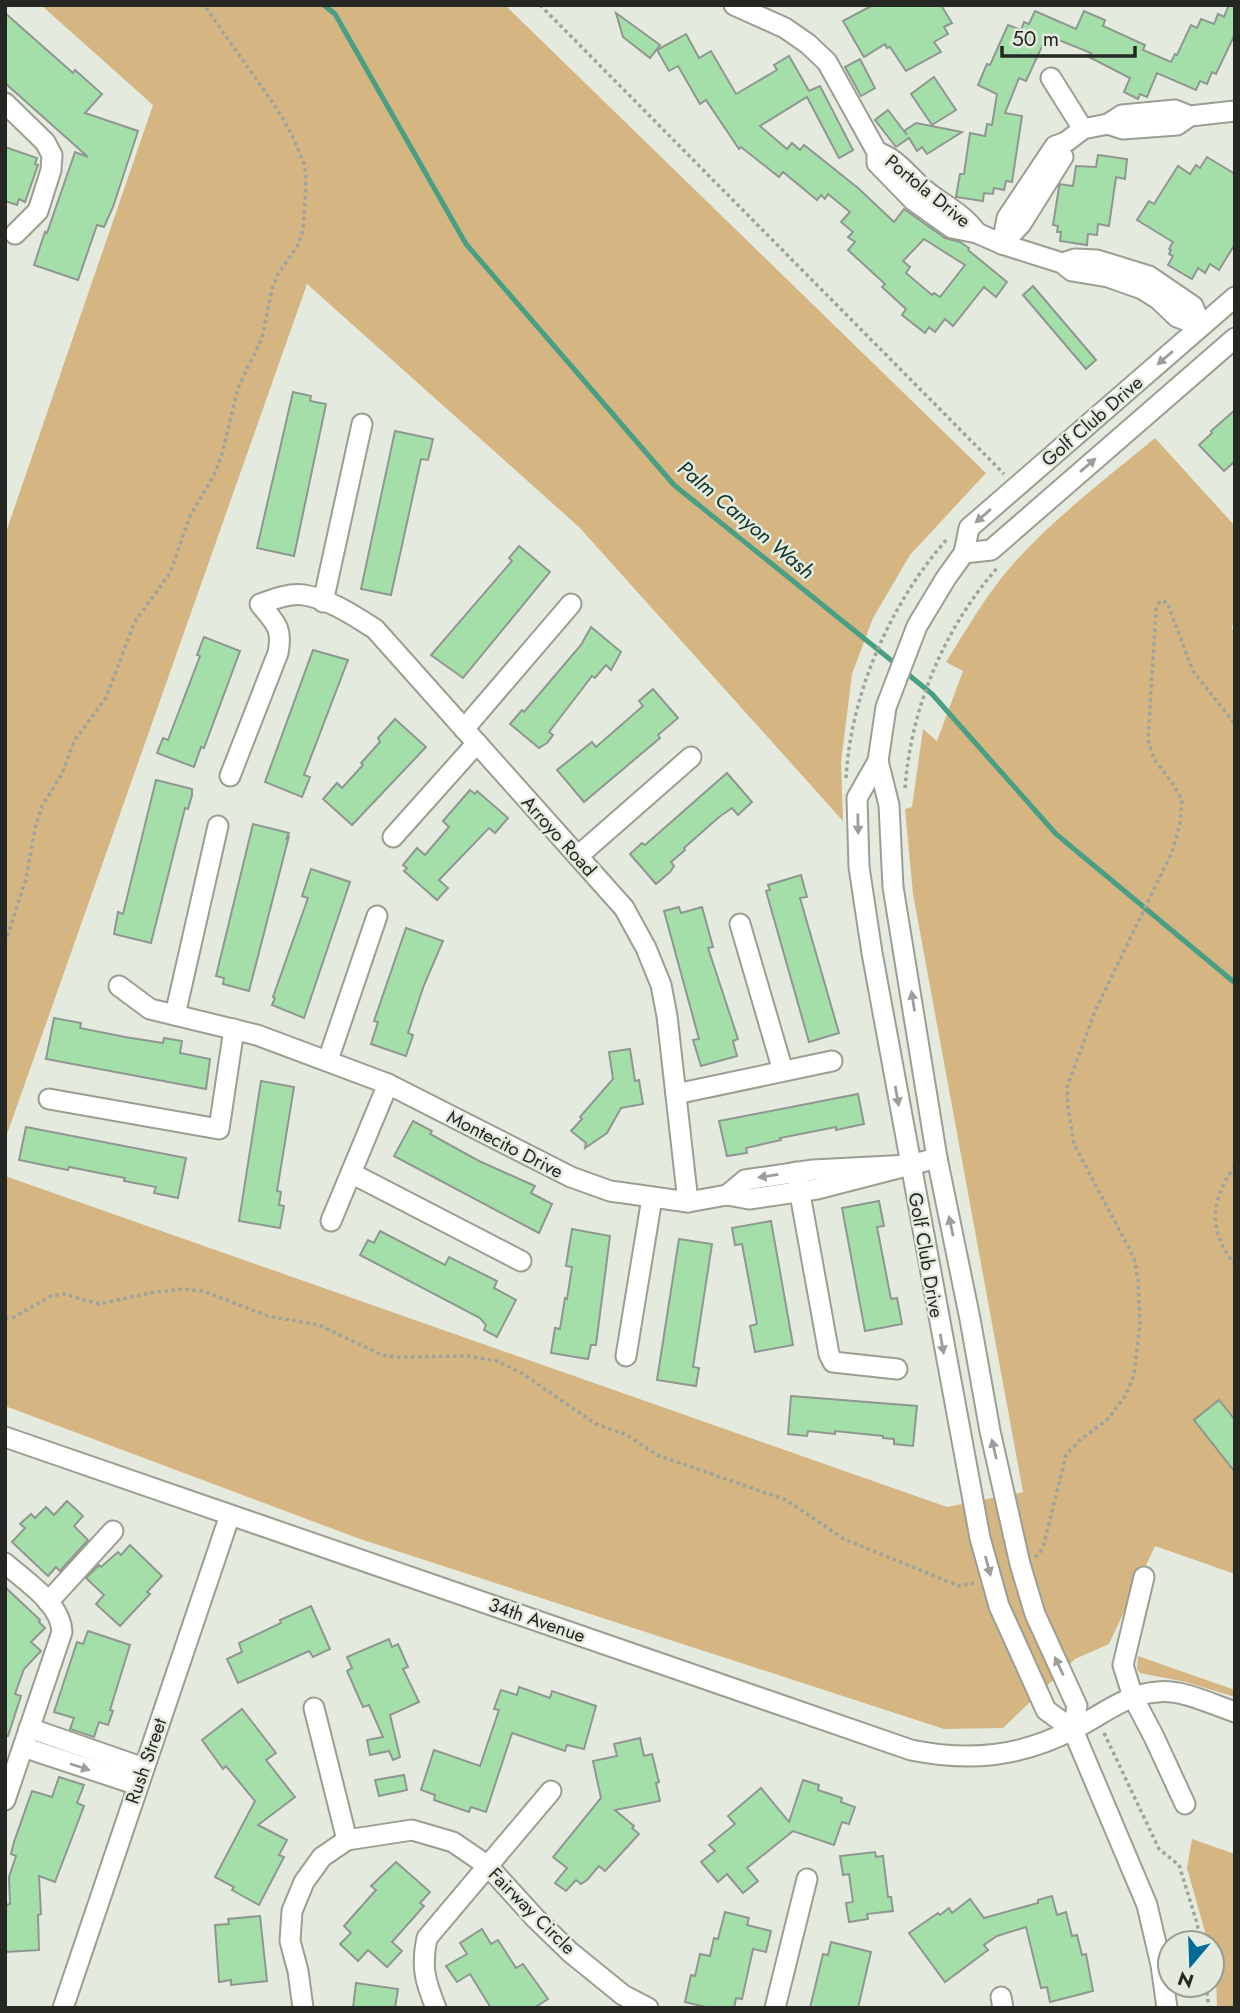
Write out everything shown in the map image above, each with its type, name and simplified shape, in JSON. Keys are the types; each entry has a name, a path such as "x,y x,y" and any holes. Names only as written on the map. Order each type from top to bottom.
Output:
{"street":[{"name":"Portola Drive","path":"734,5 785,27 827,62 877,152 877,163 914,201 952,228 977,233 1062,263 1075,259 1097,260 1149,276 1193,306 1201,326"},
{"path":"1051,78 1083,129"},
{"path":"5,103 45,142 52,155 51,170 37,211 15,234"},
{"path":"1002,244 1007,218 1055,146 1066,142 1083,129 1108,124 1122,115 1175,110 1190,116 1235,111"},
{"name":"Golf Club Drive","path":"1167,2008 1161,1965 1147,1905 1073,1730 1046,1710 999,1606 980,1538 961,1447 872,954 859,867 858,798 878,761 886,707 917,626 964,554 969,528 1235,297"},
{"name":"Golf Club Drive","path":"964,554 990,550 1235,338"},
{"path":"323,602 362,425"},
{"name":"Arroyo Road","path":"230,776 281,639 280,630 260,604 281,597 304,595 344,609 374,629 624,908 651,960 667,1016 688,1202"},
{"path":"393,837 571,604"},
{"path":"578,856 691,757"},
{"name":"Golf Club Drive","path":"878,761 889,805 893,887 937,1158 990,1431 1020,1564 1035,1614 1077,1706 1073,1730"},
{"path":"175,1015 218,826"},
{"path":"328,1060 377,916"},
{"path":"740,924 783,1071"},
{"name":"Montecito Drive","path":"119,986 150,1009 257,1035 387,1084 571,1177 610,1191 688,1202 727,1195 749,1199 800,1192 909,1165"},
{"path":"49,1100 219,1129 234,1029"},
{"path":"676,1094 832,1060"},
{"path":"331,1221 387,1084"},
{"path":"727,1195 745,1180 796,1172 909,1165 937,1158"},
{"path":"796,1172 829,1354 833,1362 897,1369"},
{"path":"351,1173 521,1261"},
{"path":"626,1356 652,1198"},
{"name":"34th Avenue","path":"5,1437 911,1750 944,1757 973,1758 1033,1748 1073,1730 1100,1725 1133,1697"},
{"name":"Rush Street","path":"63,2008 230,1515"},
{"path":"48,1602 113,1531"},
{"path":"5,1563 48,1602 61,1619 62,1632 5,1800"},
{"path":"1143,1577 1123,1665 1133,1697 1185,1804"},
{"path":"1133,1697 1159,1691 1189,1697 1235,1712"},
{"path":"314,1708 347,1840"},
{"path":"26,1738 141,1777"},
{"path":"436,2008 426,1983 423,1960 427,1938 551,1791"},
{"name":"Fairway Circle","path":"303,2008 298,1971 290,1941 292,1911 304,1882 322,1857 347,1840 412,1830 453,1842 488,1866 570,1952 623,1995 648,2008"},
{"path":"775,2008 807,1879"}],"path":[{"path":"5,943 26,879 35,828 42,806 62,774 74,741 106,698 134,623 170,573 190,516 214,475 222,454 238,388 262,338 272,289 278,274 298,246 303,230 305,166 292,135 278,110 204,5"},
{"path":"540,5 1001,471"},
{"path":"905,789 908,756 917,718 939,658 958,621 1006,559"},
{"path":"1035,1557 1041,1553 1044,1544 1066,1455 1080,1440 1108,1419 1126,1395 1134,1375 1140,1324 1134,1258 1074,1143 1067,1087 1094,1011 1172,852 1180,824 1182,800 1154,760 1148,740 1156,609 1160,601 1167,601 1194,671 1235,724"},
{"path":"866,682 885,634"},
{"path":"1235,1166 1220,1191 1214,1214 1216,1234 1235,1265"},
{"path":"5,1318 14,1317 51,1296 64,1294 99,1304 171,1291 203,1291 268,1315 319,1325 382,1355 467,1356 497,1362 520,1372 596,1424 627,1434 657,1455 786,1500 844,1539 959,1586 974,1583"},
{"path":"1031,1552 1035,1563"},
{"path":"1073,1730 1100,1725 1159,1849 1179,1866 1198,1929"}],"shaded area":[{"path":"41,5 505,5 986,473 910,555 873,618 852,674 841,762 843,821 579,527 307,284 5,1140 5,535 153,105"},
{"path":"1155,438 1235,526 1235,618 1232,627 1235,639 1235,1574 1155,1546 1109,1644 1075,1659 1003,1728 944,1729 360,1539 5,1406 5,1176 947,1507 1023,1492 913,894 905,809 912,807 923,729 937,741 963,671 946,662 986,599 1013,564 1046,530"},
{"path":"1138,1656 1235,1690 1235,1697 1186,1682 1140,1673 1137,1669"},
{"path":"1192,1839 1235,1854 1235,2008 1217,2008 1217,1999 1226,1999 1226,1929 1204,1929 1187,1868"}],"building":[{"path":"873,5 941,5 952,23 944,27 948,34 934,42 941,52 906,71 890,47 887,48 885,44 864,57 843,21"},
{"path":"1229,5 1235,5 1235,34 1216,74 1212,72 1207,84 1200,81 1196,90 1157,73 1147,97 1140,94 1138,99 1124,92 1130,78 1089,57 1091,53 1059,40 1056,47 1044,42 1026,81 1019,78 1005,113 1022,116 1012,182 1006,181 1004,190 994,188 993,194 984,193 983,201 956,197 960,174 964,174 970,133 985,136 987,124 992,125 997,94 978,85 1008,25 1021,30 1024,22 1029,24 1035,11 1076,29 1084,11 1105,20 1103,26 1145,45 1143,50 1171,62 1191,25 1197,28 1201,19 1214,24 1218,14 1224,17"},
{"path":"5,13 73,73 75,70 102,94 85,113 138,131 113,207 104,227 97,225 78,280 34,265 75,152 88,157 5,83"},
{"path":"616,13 660,45 650,58 623,37"},
{"path":"686,34 699,58 711,51 736,94 777,70 774,65 789,56 809,91 820,86 853,150 839,158 807,97 760,126 787,149 792,143 800,150 804,145 858,188 894,222 904,209 945,238 969,248 968,250 1007,282 996,297 984,287 953,326 945,319 935,332 929,327 925,333 902,315 906,309 882,287 885,284 848,250 855,242 848,237 853,232 841,222 850,212 828,194 825,199 821,195 817,200 783,172 779,177 741,147 739,149 706,100 700,104 678,66 669,71 657,50","holes":["924,239 965,265 940,297 934,293 932,295 906,273 910,267 903,261"]},
{"path":"860,59 875,88 861,96 845,67"},
{"path":"934,77 956,110 932,125 911,94"},
{"path":"888,110 907,135 904,131 916,123 962,132 927,154 922,147 917,151 909,138 896,147 875,120"},
{"path":"5,147 37,158 35,164 38,165 25,202 19,199 17,205 5,201"},
{"path":"1098,155 1127,159 1125,179 1116,177 1109,226 1098,224 1097,235 1088,234 1087,245 1060,241 1061,232 1057,232 1058,226 1053,225 1060,184 1073,186 1076,166 1096,167"},
{"path":"1207,157 1235,174 1235,244 1219,270 1210,264 1205,273 1198,268 1192,279 1168,265 1173,256 1169,254 1169,249 1173,242 1137,220 1149,201 1154,204 1178,166 1190,174 1196,165 1200,168"},
{"path":"1033,286 1096,360 1086,369 1023,295"},
{"path":"293,392 311,396 310,401 326,404 294,556 257,548"},
{"path":"1235,410 1235,461 1224,471 1199,445"},
{"path":"395,431 433,439 428,460 421,459 391,595 361,589"},
{"path":"519,546 550,572 463,678 431,655 512,561 509,558"},
{"path":"591,627 621,652 611,670 606,665 595,678 592,676 549,732 553,735 539,748 510,724 522,710 524,712 581,645"},
{"path":"204,637 240,651 204,748 201,747 194,767 157,753 163,738 168,740 200,656 197,655"},
{"path":"313,650 348,660 304,775 310,777 302,797 265,782"},
{"path":"653,689 678,718 658,735 660,738 584,802 557,770 592,742 596,747 643,706 639,701"},
{"path":"395,719 426,747 352,825 323,799 337,783 342,788 363,765 361,763 380,742 378,738"},
{"path":"727,773 752,802 738,815 732,808 719,817 684,848 671,862 674,866 670,872 656,884 630,854 642,843 645,845"},
{"path":"156,780 192,789 192,795 188,809 185,808 151,943 114,934 118,912 123,914"},
{"path":"470,790 475,794 477,791 508,818 495,833 489,828 439,880 448,888 437,900 404,871 407,868 403,865 417,848 425,855 449,827 443,821"},
{"path":"253,824 289,833 286,840 289,836 249,991 223,984 224,978 216,976"},
{"path":"311,869 350,882 304,1018 272,1005 308,898 302,896"},
{"path":"801,875 807,897 800,898 839,1033 809,1042 766,891 770,890 768,885"},
{"path":"679,907 681,913 702,907 713,947 708,948 738,1039 733,1041 737,1056 701,1066 693,1040 699,1039 664,911"},
{"path":"406,928 443,941 424,985 408,1033 413,1035 406,1056 371,1044 378,1022 374,1021"},
{"path":"54,1018 81,1023 80,1028 125,1037 163,1043 164,1038 182,1041 180,1053 210,1059 206,1089 46,1059"},
{"path":"630,1049 635,1081 639,1080 643,1104 621,1108 607,1133 585,1148 586,1143 571,1131 613,1079 609,1052"},
{"path":"261,1081 294,1087 277,1191 281,1192 279,1205 284,1206 280,1228 239,1221"},
{"path":"858,1094 864,1124 780,1138 781,1140 746,1148 747,1153 727,1156 719,1121"},
{"path":"413,1121 432,1131 430,1134 479,1161 535,1186 531,1193 552,1204 539,1233 394,1156"},
{"path":"26,1127 186,1158 178,1198 154,1193 156,1187 124,1181 125,1178 19,1160"},
{"path":"879,1201 884,1226 877,1227 891,1299 897,1298 902,1324 865,1331 842,1208"},
{"path":"771,1221 793,1345 755,1352 750,1326 757,1324 742,1244 735,1245 732,1228"},
{"path":"572,1229 610,1236 596,1345 591,1345 588,1359 551,1353 555,1328 560,1329 565,1298 567,1299 572,1267 566,1266"},
{"path":"380,1231 445,1265 449,1257 497,1281 494,1288 516,1300 497,1337 484,1330 486,1325 480,1318 360,1255 368,1240 374,1243"},
{"path":"679,1239 712,1244 693,1367 699,1368 696,1386 657,1380"},
{"path":"791,1396 917,1406 913,1446 894,1444 894,1439 883,1436 835,1431 835,1434 808,1431 807,1436 788,1434"},
{"path":"1219,1400 1235,1420 1235,1472 1194,1420"},
{"path":"67,1501 83,1516 74,1526 88,1540 60,1571 56,1567 48,1576 12,1542 25,1528 20,1524 31,1514 35,1518 46,1507 54,1515"},
{"path":"130,1545 162,1576 147,1592 150,1594 120,1626 96,1604 104,1595 86,1578 118,1552 121,1555"},
{"path":"5,1587 45,1628 31,1642 41,1651 24,1669 15,1694 21,1696 8,1736 5,1736"},
{"path":"311,1606 330,1649 313,1657 309,1651 238,1683 227,1659 242,1652 239,1643"},
{"path":"88,1631 130,1645 108,1725 99,1722 94,1737 70,1729 74,1718 54,1712 77,1642 83,1644"},
{"path":"389,1639 392,1647 398,1644 408,1667 403,1669 419,1702 390,1715 400,1757 393,1760 389,1751 370,1755 367,1740 383,1737 369,1705 363,1707 347,1671 352,1668 347,1657"},
{"path":"519,1687 550,1698 552,1691 596,1706 584,1749 567,1745 565,1751 512,1733 486,1812 471,1807 469,1812 434,1800 435,1795 421,1790 434,1750 480,1766 499,1710 494,1709 501,1690 517,1695"},
{"path":"242,1709 276,1753 266,1760 295,1797 258,1825 287,1840 279,1855 284,1857 259,1905 215,1877 255,1801 226,1766 223,1769 202,1740"},
{"path":"640,1738 644,1756 652,1754 659,1782 656,1783 660,1801 615,1810 634,1826 632,1828 639,1834 605,1871 599,1866 587,1880 581,1884 576,1880 566,1891 555,1883 567,1868 553,1857 601,1798 593,1761 617,1756 614,1744"},
{"path":"404,1775 407,1790 379,1796 375,1780"},
{"path":"59,1777 84,1785 77,1803 84,1806 55,1882 39,1876 39,1950 6,1952 5,1905 10,1904 9,1877 16,1856 11,1854 14,1842 32,1791 52,1797"},
{"path":"803,1780 819,1785 818,1790 842,1798 841,1802 855,1807 849,1824 842,1822 834,1845 793,1831 747,1868 758,1881 743,1893 727,1874 718,1882 701,1862 715,1851 709,1845 735,1824 728,1816 761,1788 789,1822"},
{"path":"875,1852 876,1857 883,1856 888,1897 891,1897 893,1911 867,1914 868,1919 849,1922 846,1903 853,1902 849,1874 843,1875 840,1856"},
{"path":"396,1862 430,1892 420,1903 424,1906 392,1942 402,1951 387,1967 368,1950 358,1961 340,1944 351,1933 344,1926 376,1890 371,1886"},
{"path":"1052,1896 1057,1915 1066,1912 1072,1936 1077,1935 1082,1955 1086,1954 1093,1991 1050,2002 1047,1987 1041,1988 1026,1927 997,1936 984,1945 988,1950 945,1982 909,1933 938,1913 940,1915 949,1908 952,1913 970,1899 984,1918 1038,1903 1038,1900"},
{"path":"725,1912 749,1918 747,1925 771,1931 766,1952 753,1949 742,1999 736,1998 734,2008 710,2008 685,2002 691,1975 695,1976 700,1954 710,1956"},
{"path":"260,1916 267,1981 231,1985 231,1980 219,1982 215,1925 229,1924 228,1919"},
{"path":"482,1929 491,1944 498,1940 516,1968 523,1964 548,1999 534,2008 491,2008 470,1974 457,1982 446,1966 467,1954 460,1943"},
{"path":"831,1942 871,1952 858,2008 810,2008 823,1954 828,1955"},
{"path":"356,1983 398,1989 395,2008 353,2008"}],"waterway":[{"name":"Palm Canyon Wash","path":"324,5 335,14 466,244 674,485 897,665"},
{"name":"Palm Canyon Wash","path":"904,671 932,694 1056,834 1235,983"}]}
